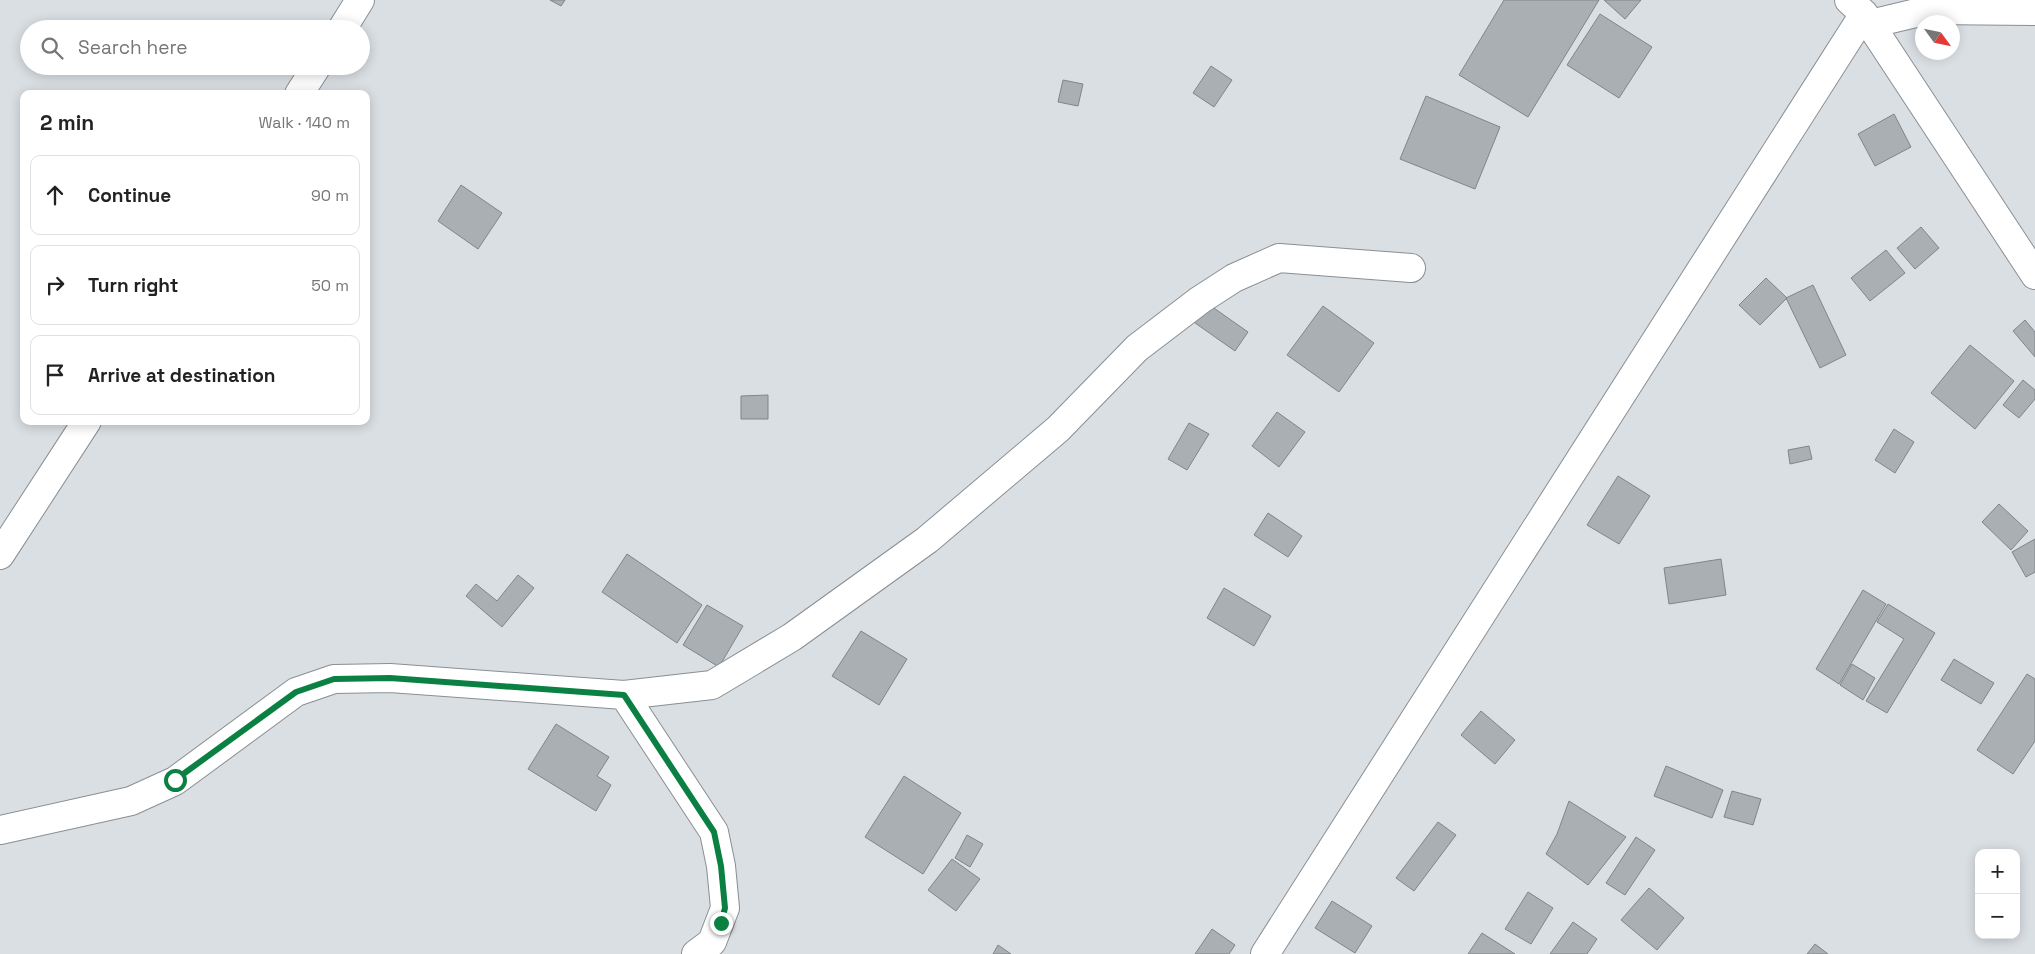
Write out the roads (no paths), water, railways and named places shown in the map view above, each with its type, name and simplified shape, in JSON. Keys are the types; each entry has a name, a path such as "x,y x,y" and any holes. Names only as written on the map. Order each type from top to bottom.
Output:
{"street":[{"path":"348,20 360,0"},
{"path":"1861,13 1901,8 2035,11"},
{"path":"1861,13 2035,275"},
{"path":"1265,954 1861,13"},
{"path":"302,90 312,75"},
{"path":"0,830 131,801 175,780 296,692 334,679 390,678 624,695 712,684 792,637 928,540 1058,429 1137,348 1200,300 1234,278 1279,258 1411,268"},
{"path":"0,555 84,425"},
{"path":"624,695 714,832 721,866 725,908 712,942 696,954"}]}
